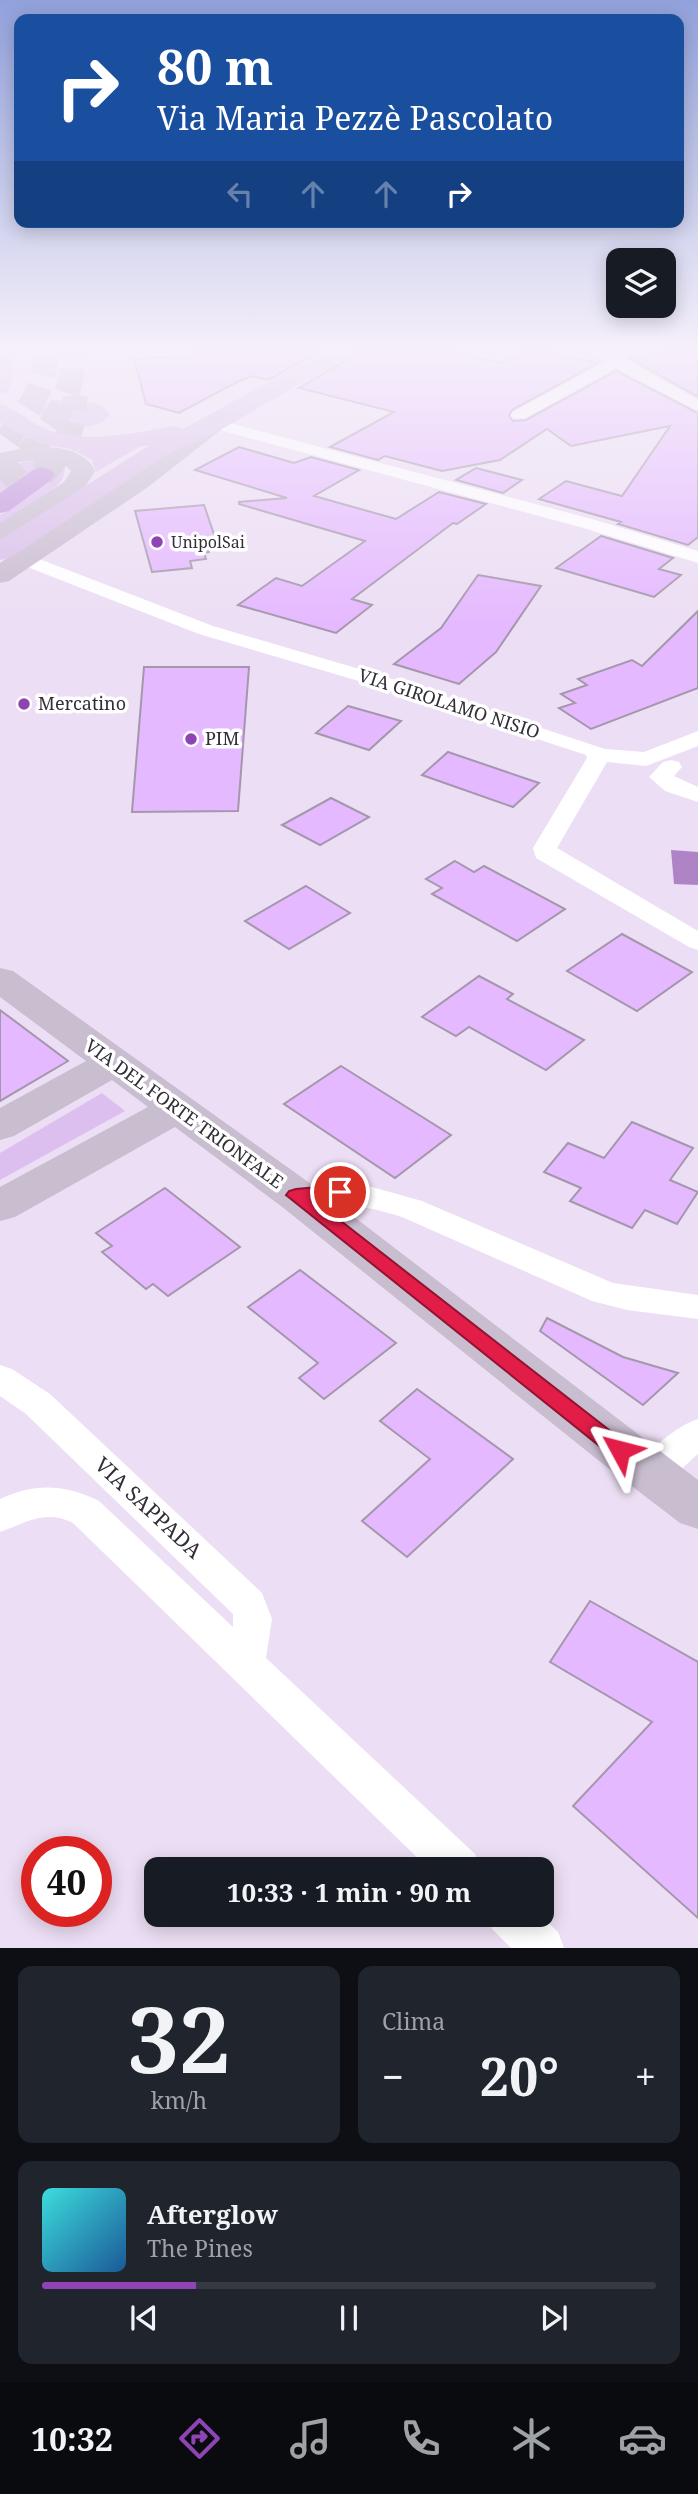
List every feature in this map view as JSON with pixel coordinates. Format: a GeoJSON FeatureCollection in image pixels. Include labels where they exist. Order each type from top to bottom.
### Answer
{"type":"FeatureCollection","features":[{"type":"Feature","properties":{"kind":"highway"},"geometry":{"type":"LineString","coordinates":[[0,505],[42,475]]}},
{"type":"Feature","properties":{"kind":"main road"},"geometry":{"type":"LineString","coordinates":[[0,552],[154,452],[176,442]]}},
{"type":"Feature","properties":{"kind":"street"},"geometry":{"type":"LineString","coordinates":[[0,575],[139,482],[191,442]]}},
{"type":"Feature","properties":{"kind":"street"},"geometry":{"type":"LineString","coordinates":[[281,442],[573,520],[698,557]]}},
{"type":"Feature","properties":{"kind":"street"},"geometry":{"type":"LineString","coordinates":[[0,460],[28,454],[60,455],[80,464],[83,471],[73,487],[0,534]]}},
{"type":"Feature","properties":{"kind":"street","name":"VIA GIROLAMO NISIO"},"geometry":{"type":"LineString","coordinates":[[24,559],[64,572],[206,630],[376,680],[591,750],[599,755]]}},
{"type":"Feature","properties":{"kind":"street"},"geometry":{"type":"LineString","coordinates":[[646,759],[698,738]]}},
{"type":"Feature","properties":{"kind":"street"},"geometry":{"type":"LineString","coordinates":[[698,776],[646,759],[599,755],[545,853],[698,942]]}},
{"type":"Feature","properties":{"kind":"street"},"geometry":{"type":"LineString","coordinates":[[671,767],[660,777],[673,786],[698,795]]}},
{"type":"Feature","properties":{"kind":"street","name":"VIA DEL FORTE TRIONFALE"},"geometry":{"type":"LineString","coordinates":[[0,979],[296,1195],[698,1508]]}},
{"type":"Feature","properties":{"kind":"street"},"geometry":{"type":"LineString","coordinates":[[0,1126],[114,1062]]}},
{"type":"Feature","properties":{"kind":"street"},"geometry":{"type":"LineString","coordinates":[[0,1206],[176,1109]]}},
{"type":"Feature","properties":{"kind":"street"},"geometry":{"type":"LineString","coordinates":[[296,1195],[340,1192],[385,1201],[456,1228],[599,1291],[630,1300],[697,1306]]}},
{"type":"Feature","properties":{"kind":"street","name":"VIA SAPPADA"},"geometry":{"type":"LineString","coordinates":[[0,1378],[38,1404],[249,1605],[253,1619],[246,1662]]}},
{"type":"Feature","properties":{"kind":"street"},"geometry":{"type":"LineString","coordinates":[[652,1473],[698,1433]]}},
{"type":"Feature","properties":{"kind":"street"},"geometry":{"type":"LineString","coordinates":[[0,1517],[19,1506],[40,1502],[68,1503],[86,1512],[448,1857]]}},
{"type":"Feature","properties":{"kind":"street"},"geometry":{"type":"LineString","coordinates":[[521,1927],[542,1948]]}},
{"type":"Feature","properties":{"kind":"shaded area"},"geometry":{"type":"Polygon","coordinates":[[[144,444],[96,472],[92,460],[74,450],[144,444]]]}},
{"type":"Feature","properties":{"kind":"shaded area"},"geometry":{"type":"Polygon","coordinates":[[[34,460],[52,462],[65,469],[63,478],[57,486],[0,524],[0,515],[21,501],[0,498],[0,468],[34,460]]]}},
{"type":"Feature","properties":{"kind":"shaded area"},"geometry":{"type":"Polygon","coordinates":[[[671,850],[698,852],[698,885],[674,884],[671,850]]]}},
{"type":"Feature","properties":{"kind":"shaded area"},"geometry":{"type":"Polygon","coordinates":[[[102,1093],[125,1111],[0,1180],[0,1153],[102,1093]]]}},
{"type":"Feature","properties":{"kind":"building"},"geometry":{"type":"Polygon","coordinates":[[[339,442],[527,442],[500,460],[442,471],[385,456],[378,460],[330,447],[339,442]]]}},
{"type":"Feature","properties":{"kind":"building"},"geometry":{"type":"Polygon","coordinates":[[[565,442],[591,442],[571,446],[565,442]]]}},
{"type":"Feature","properties":{"kind":"building"},"geometry":{"type":"Polygon","coordinates":[[[659,442],[698,442],[698,537],[688,545],[618,524],[621,522],[539,499],[566,481],[622,496],[659,442]]]}},
{"type":"Feature","properties":{"kind":"building"},"geometry":{"type":"Polygon","coordinates":[[[239,447],[294,463],[311,457],[359,470],[314,496],[396,519],[439,492],[486,504],[457,524],[453,523],[352,599],[372,605],[336,633],[238,605],[276,578],[302,586],[365,541],[239,504],[287,498],[195,470],[239,447]]]}},
{"type":"Feature","properties":{"kind":"building"},"geometry":{"type":"Polygon","coordinates":[[[476,468],[522,480],[503,493],[456,480],[476,468]]]}},
{"type":"Feature","properties":{"kind":"building"},"geometry":{"type":"Polygon","coordinates":[[[204,505],[218,546],[207,547],[209,552],[204,553],[206,559],[190,561],[192,568],[152,572],[135,511],[204,505]]]}},
{"type":"Feature","properties":{"kind":"building"},"geometry":{"type":"Polygon","coordinates":[[[601,536],[673,558],[659,569],[681,575],[654,597],[556,568],[601,536]]]}},
{"type":"Feature","properties":{"kind":"building"},"geometry":{"type":"Polygon","coordinates":[[[478,575],[541,586],[496,652],[459,684],[394,664],[441,628],[478,575]]]}},
{"type":"Feature","properties":{"kind":"building"},"geometry":{"type":"Polygon","coordinates":[[[698,611],[698,688],[591,729],[559,708],[575,703],[561,694],[587,685],[578,679],[632,660],[642,666],[698,611]]]}},
{"type":"Feature","properties":{"kind":"building","name":"PIM"},"geometry":{"type":"Polygon","coordinates":[[[144,667],[249,667],[238,811],[132,812],[144,667]]]}},
{"type":"Feature","properties":{"kind":"building"},"geometry":{"type":"Polygon","coordinates":[[[348,706],[401,721],[369,750],[316,733],[348,706]]]}},
{"type":"Feature","properties":{"kind":"building"},"geometry":{"type":"Polygon","coordinates":[[[448,752],[539,783],[513,807],[422,775],[448,752]]]}},
{"type":"Feature","properties":{"kind":"building"},"geometry":{"type":"Polygon","coordinates":[[[331,798],[369,817],[320,845],[282,825],[331,798]]]}},
{"type":"Feature","properties":{"kind":"building"},"geometry":{"type":"Polygon","coordinates":[[[455,861],[474,872],[484,866],[565,909],[517,941],[432,894],[442,888],[426,879],[455,861]]]}},
{"type":"Feature","properties":{"kind":"building"},"geometry":{"type":"Polygon","coordinates":[[[306,886],[350,913],[289,949],[245,921],[306,886]]]}},
{"type":"Feature","properties":{"kind":"building"},"geometry":{"type":"Polygon","coordinates":[[[622,934],[692,972],[637,1011],[567,971],[622,934]]]}},
{"type":"Feature","properties":{"kind":"building"},"geometry":{"type":"Polygon","coordinates":[[[479,976],[513,994],[507,999],[584,1040],[546,1070],[469,1027],[456,1036],[422,1017],[479,976]]]}},
{"type":"Feature","properties":{"kind":"building"},"geometry":{"type":"Polygon","coordinates":[[[0,1010],[68,1061],[0,1101],[0,1010]]]}},
{"type":"Feature","properties":{"kind":"building"},"geometry":{"type":"Polygon","coordinates":[[[341,1066],[451,1135],[395,1178],[284,1104],[341,1066]]]}},
{"type":"Feature","properties":{"kind":"building"},"geometry":{"type":"Polygon","coordinates":[[[632,1122],[693,1148],[670,1180],[698,1192],[677,1224],[645,1210],[632,1228],[570,1201],[581,1188],[544,1172],[568,1143],[604,1158],[632,1122]]]}},
{"type":"Feature","properties":{"kind":"building"},"geometry":{"type":"Polygon","coordinates":[[[165,1188],[240,1247],[168,1296],[153,1284],[146,1289],[102,1252],[112,1246],[96,1233],[165,1188]]]}},
{"type":"Feature","properties":{"kind":"building"},"geometry":{"type":"Polygon","coordinates":[[[300,1270],[396,1343],[324,1399],[299,1378],[318,1363],[248,1307],[300,1270]]]}},
{"type":"Feature","properties":{"kind":"building"},"geometry":{"type":"Polygon","coordinates":[[[547,1318],[623,1357],[678,1373],[643,1405],[540,1331],[547,1318]]]}},
{"type":"Feature","properties":{"kind":"building"},"geometry":{"type":"Polygon","coordinates":[[[417,1389],[513,1459],[407,1557],[362,1521],[430,1459],[380,1421],[417,1389]]]}},
{"type":"Feature","properties":{"kind":"building"},"geometry":{"type":"Polygon","coordinates":[[[590,1601],[698,1662],[698,1918],[573,1806],[652,1722],[550,1662],[590,1601]]]}},
{"type":"Feature","properties":{"kind":"tunnel"},"geometry":{"type":"LineString","coordinates":[[0,480],[38,442]]}},
{"type":"Feature","properties":{"kind":"tunnel"},"geometry":{"type":"LineString","coordinates":[[42,475],[66,442]]}},
{"type":"Feature","properties":{"kind":"place","name":"UnipolSai"},"geometry":{"type":"Point","coordinates":[157,542]}},
{"type":"Feature","properties":{"kind":"place","name":"Mercatino"},"geometry":{"type":"Point","coordinates":[24,704]}},
{"type":"Feature","properties":{"kind":"place","name":"PIM"},"geometry":{"type":"Point","coordinates":[191,739]}},
{"type":"Feature","properties":{"kind":"route"},"geometry":{"type":"LineString","coordinates":[[340,1192],[296,1195],[620,1450]]}}]}
